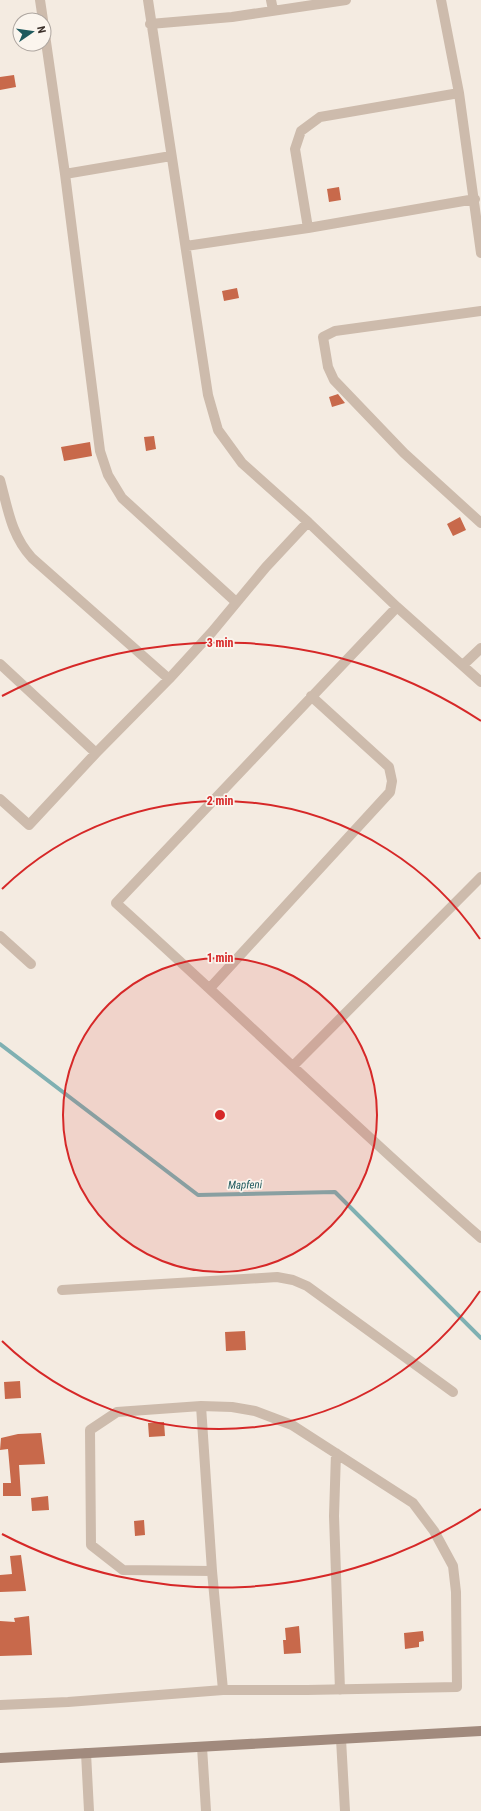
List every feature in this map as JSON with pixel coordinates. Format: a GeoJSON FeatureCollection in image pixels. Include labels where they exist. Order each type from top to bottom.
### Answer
{"type":"FeatureCollection","features":[{"type":"Feature","properties":{"kind":"street"},"geometry":{"type":"LineString","coordinates":[[40,0],[42,12]]}},
{"type":"Feature","properties":{"kind":"street"},"geometry":{"type":"LineString","coordinates":[[148,0],[150,24],[186,246],[208,395],[218,430],[242,463],[308,522],[397,607],[481,682]]}},
{"type":"Feature","properties":{"kind":"street"},"geometry":{"type":"LineString","coordinates":[[150,24],[232,16],[272,5],[346,0]]}},
{"type":"Feature","properties":{"kind":"street"},"geometry":{"type":"LineString","coordinates":[[441,0],[460,93],[481,253]]}},
{"type":"Feature","properties":{"kind":"street"},"geometry":{"type":"LineString","coordinates":[[48,52],[66,174],[100,451],[108,475],[122,498],[236,602]]}},
{"type":"Feature","properties":{"kind":"street"},"geometry":{"type":"LineString","coordinates":[[308,228],[295,149],[302,131],[320,117],[460,93]]}},
{"type":"Feature","properties":{"kind":"street"},"geometry":{"type":"LineString","coordinates":[[66,174],[171,156]]}},
{"type":"Feature","properties":{"kind":"street"},"geometry":{"type":"LineString","coordinates":[[186,246],[308,228],[475,199]]}},
{"type":"Feature","properties":{"kind":"street"},"geometry":{"type":"LineString","coordinates":[[481,311],[335,331],[323,337],[328,367],[334,380],[404,453],[481,523]]}},
{"type":"Feature","properties":{"kind":"street"},"geometry":{"type":"LineString","coordinates":[[0,480],[14,530],[21,546],[32,558],[169,679]]}},
{"type":"Feature","properties":{"kind":"street"},"geometry":{"type":"LineString","coordinates":[[0,799],[30,825],[96,753],[169,679],[212,632],[266,567],[308,522]]}},
{"type":"Feature","properties":{"kind":"street"},"geometry":{"type":"LineString","coordinates":[[397,607],[116,903],[294,1065],[386,1154],[481,1238]]}},
{"type":"Feature","properties":{"kind":"street"},"geometry":{"type":"LineString","coordinates":[[463,665],[481,648]]}},
{"type":"Feature","properties":{"kind":"street"},"geometry":{"type":"LineString","coordinates":[[0,664],[96,753]]}},
{"type":"Feature","properties":{"kind":"street"},"geometry":{"type":"LineString","coordinates":[[210,988],[390,792],[392,781],[389,767],[311,696]]}},
{"type":"Feature","properties":{"kind":"street"},"geometry":{"type":"LineString","coordinates":[[294,1065],[481,877]]}},
{"type":"Feature","properties":{"kind":"street"},"geometry":{"type":"LineString","coordinates":[[0,936],[31,964]]}},
{"type":"Feature","properties":{"kind":"street"},"geometry":{"type":"LineString","coordinates":[[62,1290],[277,1277],[293,1280],[307,1286],[454,1392]]}},
{"type":"Feature","properties":{"kind":"street"},"geometry":{"type":"LineString","coordinates":[[201,1406],[222,1690]]}},
{"type":"Feature","properties":{"kind":"street"},"geometry":{"type":"LineString","coordinates":[[0,1705],[68,1702],[222,1690],[340,1690],[457,1687],[456,1592],[453,1566],[434,1531],[413,1503],[292,1425],[256,1411],[232,1407],[201,1406],[117,1412],[90,1430],[90,1545],[123,1570],[212,1571]]}},
{"type":"Feature","properties":{"kind":"street"},"geometry":{"type":"LineString","coordinates":[[336,1453],[335,1540],[340,1690]]}},
{"type":"Feature","properties":{"kind":"street"},"geometry":{"type":"LineString","coordinates":[[0,1758],[481,1731]]}},
{"type":"Feature","properties":{"kind":"street"},"geometry":{"type":"LineString","coordinates":[[341,1739],[345,1811]]}},
{"type":"Feature","properties":{"kind":"street"},"geometry":{"type":"LineString","coordinates":[[202,1747],[206,1811]]}},
{"type":"Feature","properties":{"kind":"street"},"geometry":{"type":"LineString","coordinates":[[86,1753],[89,1811]]}},
{"type":"Feature","properties":{"kind":"building"},"geometry":{"type":"Polygon","coordinates":[[[14,75],[16,87],[0,90],[0,77],[14,75]]]}},
{"type":"Feature","properties":{"kind":"building"},"geometry":{"type":"Polygon","coordinates":[[[339,187],[341,200],[329,202],[327,189],[339,187]]]}},
{"type":"Feature","properties":{"kind":"building"},"geometry":{"type":"Polygon","coordinates":[[[237,288],[239,298],[224,301],[222,291],[237,288]]]}},
{"type":"Feature","properties":{"kind":"building"},"geometry":{"type":"Polygon","coordinates":[[[338,394],[345,403],[332,407],[329,397],[338,394]]]}},
{"type":"Feature","properties":{"kind":"building"},"geometry":{"type":"Polygon","coordinates":[[[154,436],[156,449],[146,451],[144,437],[154,436]]]}},
{"type":"Feature","properties":{"kind":"building"},"geometry":{"type":"Polygon","coordinates":[[[90,442],[92,456],[64,461],[61,447],[90,442]]]}},
{"type":"Feature","properties":{"kind":"building"},"geometry":{"type":"Polygon","coordinates":[[[460,517],[466,530],[453,536],[447,524],[460,517]]]}},
{"type":"Feature","properties":{"kind":"building"},"geometry":{"type":"Polygon","coordinates":[[[245,1331],[246,1350],[226,1351],[225,1332],[245,1331]]]}},
{"type":"Feature","properties":{"kind":"building"},"geometry":{"type":"Polygon","coordinates":[[[20,1381],[21,1398],[5,1399],[4,1382],[20,1381]]]}},
{"type":"Feature","properties":{"kind":"building"},"geometry":{"type":"Polygon","coordinates":[[[164,1422],[165,1436],[149,1437],[148,1423],[164,1422]]]}},
{"type":"Feature","properties":{"kind":"building"},"geometry":{"type":"Polygon","coordinates":[[[41,1433],[45,1464],[19,1465],[21,1496],[3,1496],[3,1483],[11,1483],[8,1449],[0,1450],[1,1438],[18,1434],[41,1433]]]}},
{"type":"Feature","properties":{"kind":"building"},"geometry":{"type":"Polygon","coordinates":[[[48,1496],[49,1510],[32,1511],[31,1498],[48,1496]]]}},
{"type":"Feature","properties":{"kind":"building"},"geometry":{"type":"Polygon","coordinates":[[[144,1520],[145,1535],[135,1536],[134,1521],[144,1520]]]}},
{"type":"Feature","properties":{"kind":"building"},"geometry":{"type":"Polygon","coordinates":[[[21,1555],[26,1591],[0,1592],[0,1575],[12,1574],[10,1556],[21,1555]]]}},
{"type":"Feature","properties":{"kind":"building"},"geometry":{"type":"Polygon","coordinates":[[[29,1616],[32,1655],[0,1656],[0,1621],[15,1622],[14,1618],[29,1616]]]}},
{"type":"Feature","properties":{"kind":"building"},"geometry":{"type":"Polygon","coordinates":[[[299,1626],[301,1653],[284,1654],[283,1640],[286,1640],[285,1628],[299,1626]]]}},
{"type":"Feature","properties":{"kind":"building"},"geometry":{"type":"Polygon","coordinates":[[[423,1631],[424,1641],[419,1642],[419,1647],[405,1649],[404,1633],[423,1631]]]}},
{"type":"Feature","properties":{"kind":"waterway","name":"Mapfeni"},"geometry":{"type":"LineString","coordinates":[[0,1044],[198,1195],[335,1192],[481,1338]]}}]}
